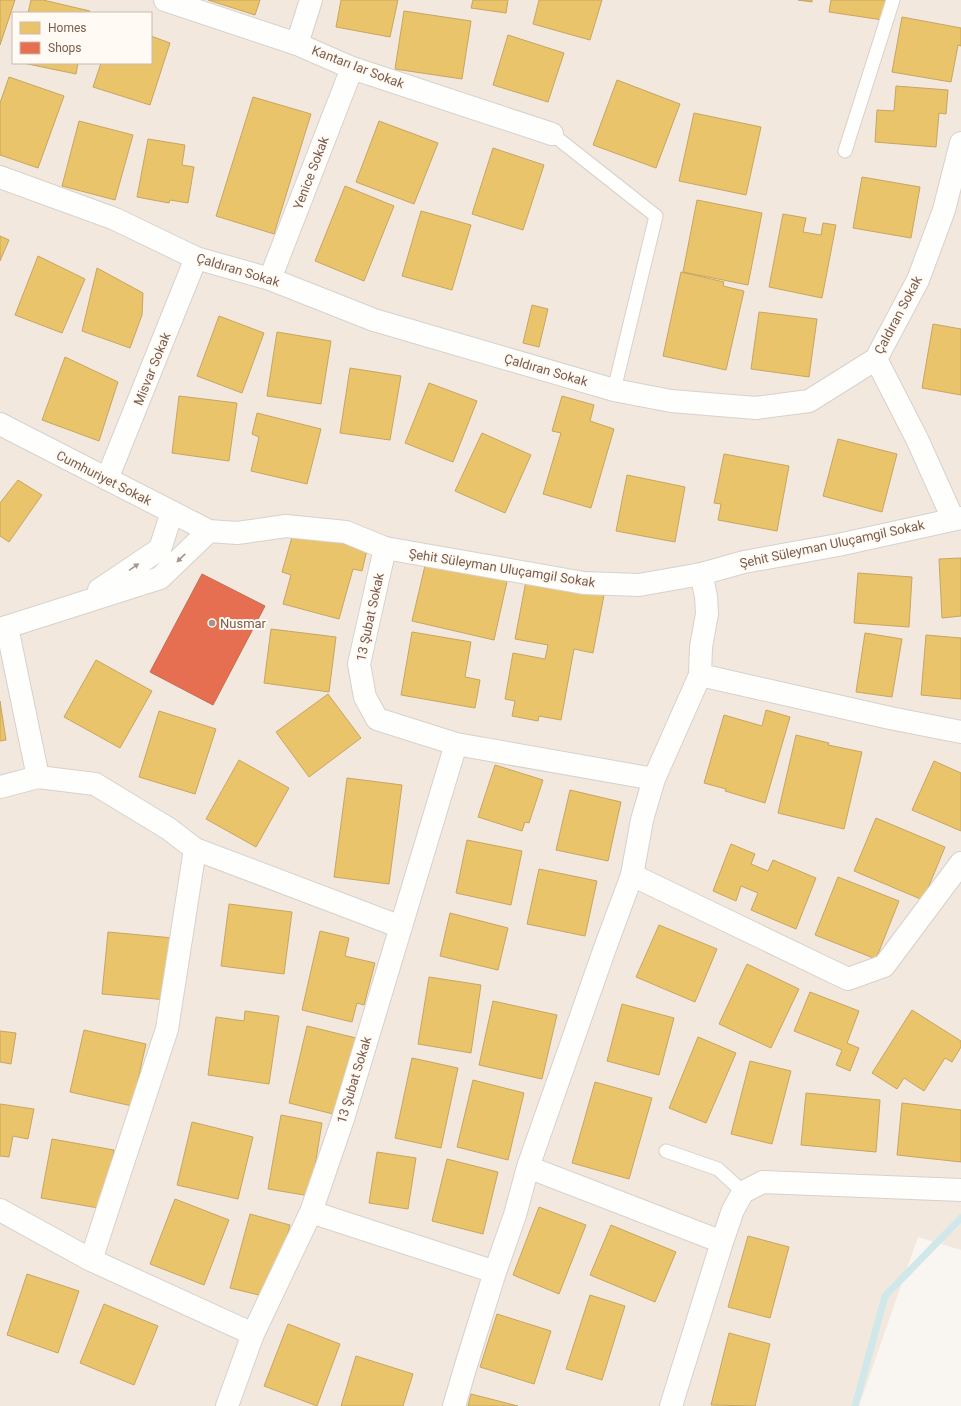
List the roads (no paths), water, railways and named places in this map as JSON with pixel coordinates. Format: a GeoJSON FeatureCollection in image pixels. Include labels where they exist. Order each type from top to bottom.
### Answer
{"type":"FeatureCollection","features":[{"type":"Feature","properties":{"kind":"street","name":"Kantarı lar Sokak"},"geometry":{"type":"LineString","coordinates":[[165,0],[297,44],[352,68],[552,134]]}},
{"type":"Feature","properties":{"kind":"street"},"geometry":{"type":"LineString","coordinates":[[297,44],[311,0]]}},
{"type":"Feature","properties":{"kind":"street","name":"Yenice Sokak"},"geometry":{"type":"LineString","coordinates":[[270,279],[352,68]]}},
{"type":"Feature","properties":{"kind":"street","name":"Çaldıran Sokak"},"geometry":{"type":"LineString","coordinates":[[0,177],[115,220],[196,258],[270,279],[374,320],[614,390],[671,401],[756,408],[810,401],[876,359],[918,280],[944,210],[961,144]]}},
{"type":"Feature","properties":{"kind":"street","name":"Misvar Sokak"},"geometry":{"type":"LineString","coordinates":[[107,479],[196,258]]}},
{"type":"Feature","properties":{"kind":"street"},"geometry":{"type":"LineString","coordinates":[[876,359],[957,518]]}},
{"type":"Feature","properties":{"kind":"street","name":"Cumhuriyet Sokak"},"geometry":{"type":"LineString","coordinates":[[0,424],[209,531]]}},
{"type":"Feature","properties":{"kind":"street"},"geometry":{"type":"LineString","coordinates":[[78,604],[160,550],[172,512]]}},
{"type":"Feature","properties":{"kind":"street","name":"Şehit Süleyman Uluçamgil Sokak"},"geometry":{"type":"LineString","coordinates":[[209,531],[237,533],[286,526],[346,532],[385,548],[584,583],[639,585],[701,574],[744,562],[838,545],[957,518]]}},
{"type":"Feature","properties":{"kind":"street"},"geometry":{"type":"LineString","coordinates":[[38,777],[3,628],[160,578],[209,531]]}},
{"type":"Feature","properties":{"kind":"street","name":"13 Şubat Sokak"},"geometry":{"type":"LineString","coordinates":[[385,548],[359,664],[365,697],[377,720],[456,744],[654,779]]}},
{"type":"Feature","properties":{"kind":"street"},"geometry":{"type":"LineString","coordinates":[[454,1406],[495,1272],[515,1215],[528,1167],[604,948],[632,875],[642,820],[654,779],[700,675],[701,647],[707,614],[706,596],[701,574]]}},
{"type":"Feature","properties":{"kind":"street"},"geometry":{"type":"LineString","coordinates":[[700,675],[890,718],[961,732]]}},
{"type":"Feature","properties":{"kind":"street","name":"13 Şubat Sokak"},"geometry":{"type":"LineString","coordinates":[[227,1406],[253,1334],[311,1212],[343,1119],[456,744]]}},
{"type":"Feature","properties":{"kind":"street"},"geometry":{"type":"LineString","coordinates":[[0,787],[38,777],[95,784],[169,829],[195,849],[401,927]]}},
{"type":"Feature","properties":{"kind":"street"},"geometry":{"type":"LineString","coordinates":[[91,1260],[167,1029],[195,849]]}},
{"type":"Feature","properties":{"kind":"street"},"geometry":{"type":"LineString","coordinates":[[632,875],[848,979],[884,966],[961,863]]}},
{"type":"Feature","properties":{"kind":"street"},"geometry":{"type":"LineString","coordinates":[[528,1167],[722,1242]]}},
{"type":"Feature","properties":{"kind":"street"},"geometry":{"type":"LineString","coordinates":[[671,1406],[732,1210],[744,1192],[763,1182],[961,1190]]}},
{"type":"Feature","properties":{"kind":"street"},"geometry":{"type":"LineString","coordinates":[[0,1210],[91,1260],[253,1334]]}},
{"type":"Feature","properties":{"kind":"street"},"geometry":{"type":"LineString","coordinates":[[311,1212],[495,1272]]}},
{"type":"Feature","properties":{"kind":"lane"},"geometry":{"type":"LineString","coordinates":[[845,151],[893,0]]}},
{"type":"Feature","properties":{"kind":"lane"},"geometry":{"type":"LineString","coordinates":[[552,134],[656,216],[614,390]]}},
{"type":"Feature","properties":{"kind":"lane"},"geometry":{"type":"LineString","coordinates":[[666,1151],[718,1169],[744,1192]]}},
{"type":"Feature","properties":{"kind":"waterway"},"geometry":{"type":"LineString","coordinates":[[855,1406],[885,1296],[961,1218]]}},
{"type":"Feature","properties":{"kind":"place","name":"Nusmar"},"geometry":{"type":"Point","coordinates":[212,623]}}]}
